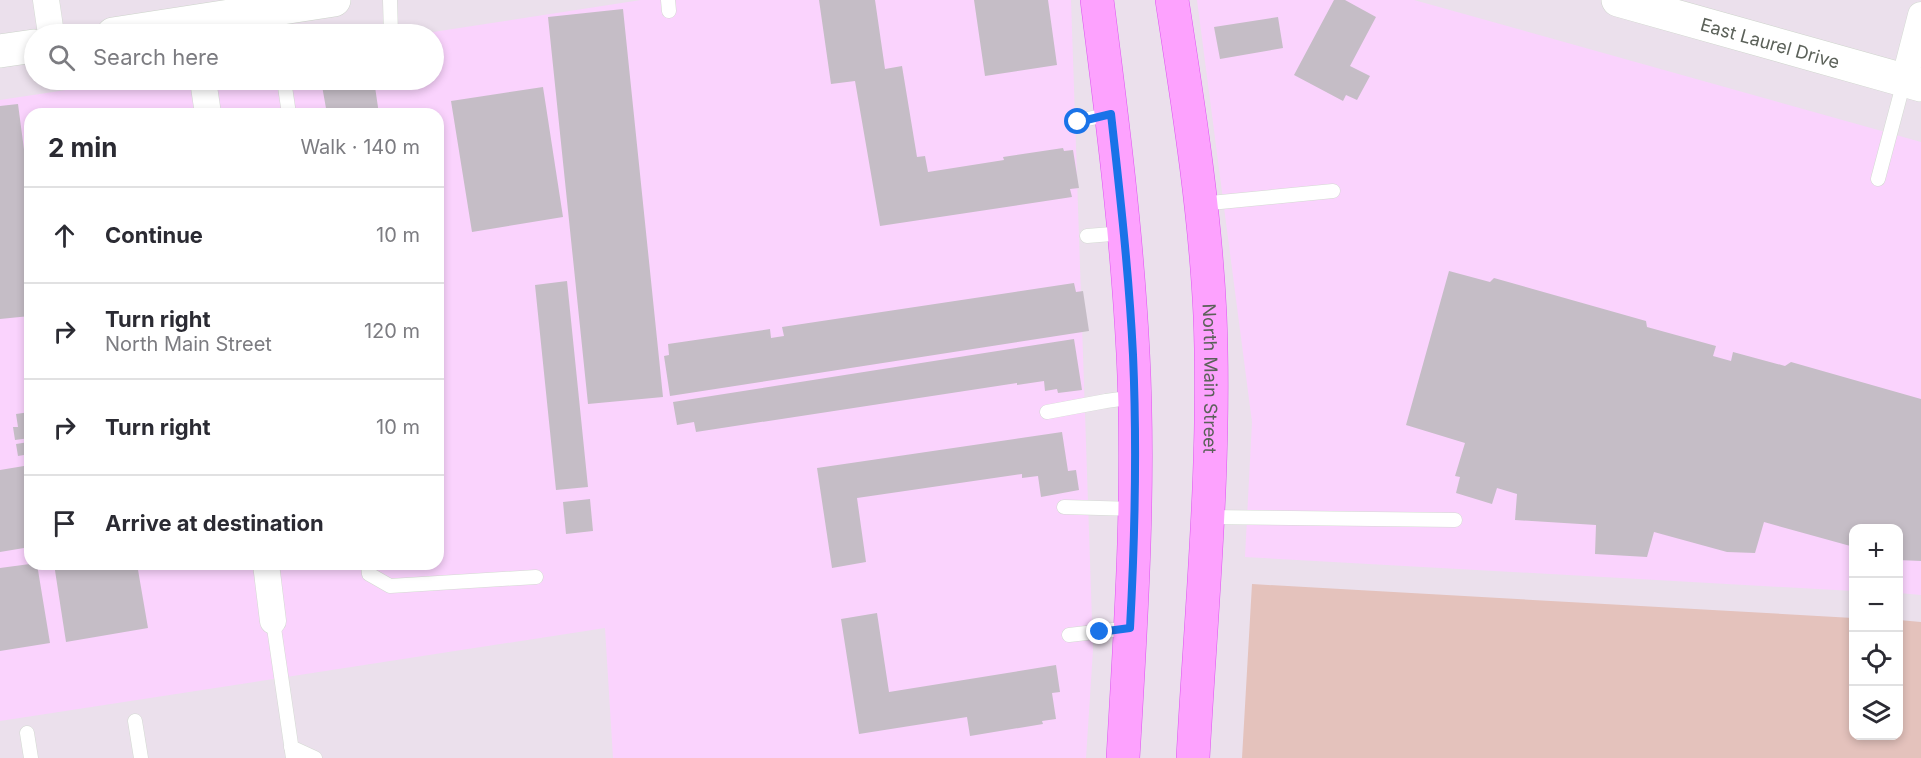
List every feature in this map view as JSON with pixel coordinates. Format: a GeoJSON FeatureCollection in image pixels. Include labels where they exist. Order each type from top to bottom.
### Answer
{"type":"FeatureCollection","features":[{"type":"Feature","properties":{"kind":"main road"},"geometry":{"type":"LineString","coordinates":[[248,24],[274,22],[334,0]]}},
{"type":"Feature","properties":{"kind":"main road"},"geometry":{"type":"LineString","coordinates":[[1098,0],[1124,233],[1135,397],[1135,509],[1122,758]]}},
{"type":"Feature","properties":{"kind":"main road","name":"North Main Street"},"geometry":{"type":"LineString","coordinates":[[1172,0],[1190,112],[1210,315],[1211,379],[1206,517],[1193,758]]}},
{"type":"Feature","properties":{"kind":"main road","name":"East Laurel Drive"},"geometry":{"type":"LineString","coordinates":[[1618,0],[1913,83]]}},
{"type":"Feature","properties":{"kind":"main road"},"geometry":{"type":"LineString","coordinates":[[0,51],[24,47]]}},
{"type":"Feature","properties":{"kind":"street"},"geometry":{"type":"LineString","coordinates":[[46,0],[50,24]]}},
{"type":"Feature","properties":{"kind":"street"},"geometry":{"type":"LineString","coordinates":[[1913,83],[1921,15]]}},
{"type":"Feature","properties":{"kind":"street"},"geometry":{"type":"LineString","coordinates":[[204,90],[207,108]]}},
{"type":"Feature","properties":{"kind":"street"},"geometry":{"type":"LineString","coordinates":[[267,570],[273,621]]}},
{"type":"Feature","properties":{"kind":"lane"},"geometry":{"type":"LineString","coordinates":[[390,0],[391,24]]}},
{"type":"Feature","properties":{"kind":"lane"},"geometry":{"type":"LineString","coordinates":[[1878,179],[1913,83]]}},
{"type":"Feature","properties":{"kind":"lane"},"geometry":{"type":"LineString","coordinates":[[286,90],[289,108]]}},
{"type":"Feature","properties":{"kind":"lane"},"geometry":{"type":"LineString","coordinates":[[1078,122],[1111,114]]}},
{"type":"Feature","properties":{"kind":"lane"},"geometry":{"type":"LineString","coordinates":[[1200,204],[1334,191]]}},
{"type":"Feature","properties":{"kind":"lane"},"geometry":{"type":"LineString","coordinates":[[1087,237],[1124,233]]}},
{"type":"Feature","properties":{"kind":"lane"},"geometry":{"type":"LineString","coordinates":[[1047,412],[1135,397]]}},
{"type":"Feature","properties":{"kind":"lane"},"geometry":{"type":"LineString","coordinates":[[1064,507],[1135,509]]}},
{"type":"Feature","properties":{"kind":"lane"},"geometry":{"type":"LineString","coordinates":[[1206,517],[1455,520]]}},
{"type":"Feature","properties":{"kind":"lane"},"geometry":{"type":"LineString","coordinates":[[369,570],[369,574],[390,586],[536,577]]}},
{"type":"Feature","properties":{"kind":"lane"},"geometry":{"type":"LineString","coordinates":[[273,621],[292,753],[315,758]]}},
{"type":"Feature","properties":{"kind":"lane"},"geometry":{"type":"LineString","coordinates":[[1070,635],[1130,628]]}},
{"type":"Feature","properties":{"kind":"lane"},"geometry":{"type":"LineString","coordinates":[[135,721],[141,758]]}},
{"type":"Feature","properties":{"kind":"lane"},"geometry":{"type":"LineString","coordinates":[[27,733],[31,758]]}},
{"type":"Feature","properties":{"kind":"shaded area"},"geometry":{"type":"Polygon","coordinates":[[[641,0],[1071,0],[1093,650],[1086,758],[613,758],[605,628],[0,721],[0,100],[66,90],[444,90],[444,30],[641,0]]]}},
{"type":"Feature","properties":{"kind":"shaded area"},"geometry":{"type":"Polygon","coordinates":[[[1197,0],[1414,0],[1921,142],[1921,595],[1903,593],[1903,524],[1849,524],[1849,591],[1245,557],[1252,422],[1197,0]]]}},
{"type":"Feature","properties":{"kind":"shaded area"},"geometry":{"type":"Polygon","coordinates":[[[1252,584],[1849,618],[1849,740],[1903,740],[1903,620],[1921,622],[1921,758],[1242,758],[1252,584]]]}},
{"type":"Feature","properties":{"kind":"building"},"geometry":{"type":"Polygon","coordinates":[[[819,0],[875,0],[885,69],[902,66],[917,157],[925,156],[928,172],[1063,148],[1064,151],[1073,150],[1079,188],[1070,189],[1072,197],[880,226],[855,81],[831,84],[819,0]]]}},
{"type":"Feature","properties":{"kind":"building"},"geometry":{"type":"Polygon","coordinates":[[[974,0],[1048,0],[1057,65],[985,76],[974,0]]]}},
{"type":"Feature","properties":{"kind":"building"},"geometry":{"type":"Polygon","coordinates":[[[1334,0],[1345,0],[1376,17],[1350,66],[1370,76],[1357,100],[1346,95],[1343,101],[1294,75],[1334,0]]]}},
{"type":"Feature","properties":{"kind":"building"},"geometry":{"type":"Polygon","coordinates":[[[623,9],[663,397],[588,404],[548,17],[623,9]]]}},
{"type":"Feature","properties":{"kind":"building"},"geometry":{"type":"Polygon","coordinates":[[[1278,17],[1283,48],[1220,59],[1214,27],[1278,17]]]}},
{"type":"Feature","properties":{"kind":"building"},"geometry":{"type":"Polygon","coordinates":[[[543,87],[563,217],[472,232],[451,101],[543,87]]]}},
{"type":"Feature","properties":{"kind":"building"},"geometry":{"type":"Polygon","coordinates":[[[323,90],[375,90],[378,108],[326,108],[323,90]]]}},
{"type":"Feature","properties":{"kind":"building"},"geometry":{"type":"Polygon","coordinates":[[[18,104],[24,150],[24,317],[0,319],[0,106],[18,104]]]}},
{"type":"Feature","properties":{"kind":"building"},"geometry":{"type":"Polygon","coordinates":[[[1449,271],[1490,282],[1494,278],[1646,321],[1647,327],[1716,346],[1713,356],[1731,361],[1733,352],[1785,366],[1791,362],[1921,399],[1921,561],[1903,560],[1903,524],[1849,524],[1849,546],[1764,522],[1755,553],[1727,552],[1654,532],[1647,557],[1595,554],[1596,525],[1515,520],[1517,494],[1497,488],[1492,504],[1456,493],[1460,477],[1455,476],[1465,443],[1406,425],[1449,271]]]}},
{"type":"Feature","properties":{"kind":"building"},"geometry":{"type":"Polygon","coordinates":[[[567,281],[588,487],[556,490],[535,285],[567,281]]]}},
{"type":"Feature","properties":{"kind":"building"},"geometry":{"type":"Polygon","coordinates":[[[1074,283],[1076,292],[1083,291],[1089,331],[670,396],[664,356],[669,355],[668,344],[770,329],[771,338],[784,336],[782,327],[1074,283]]]}},
{"type":"Feature","properties":{"kind":"building"},"geometry":{"type":"Polygon","coordinates":[[[1074,339],[1082,390],[1058,393],[1057,389],[1045,391],[1044,381],[1017,385],[1017,383],[696,432],[694,422],[677,425],[673,402],[1074,339]]]}},
{"type":"Feature","properties":{"kind":"building"},"geometry":{"type":"Polygon","coordinates":[[[24,413],[24,439],[15,440],[13,427],[18,427],[16,414],[24,413]]]}},
{"type":"Feature","properties":{"kind":"building"},"geometry":{"type":"Polygon","coordinates":[[[1062,432],[1068,471],[1076,470],[1079,490],[1041,497],[1038,476],[1022,478],[1022,474],[857,498],[866,562],[832,568],[817,468],[1062,432]]]}},
{"type":"Feature","properties":{"kind":"building"},"geometry":{"type":"Polygon","coordinates":[[[24,443],[24,455],[18,456],[16,444],[24,443]]]}},
{"type":"Feature","properties":{"kind":"building"},"geometry":{"type":"Polygon","coordinates":[[[24,466],[24,548],[0,552],[0,470],[24,466]]]}},
{"type":"Feature","properties":{"kind":"building"},"geometry":{"type":"Polygon","coordinates":[[[590,499],[593,531],[566,534],[563,502],[590,499]]]}},
{"type":"Feature","properties":{"kind":"building"},"geometry":{"type":"Polygon","coordinates":[[[24,565],[24,570],[38,570],[50,643],[0,651],[0,568],[24,565]]]}},
{"type":"Feature","properties":{"kind":"building"},"geometry":{"type":"Polygon","coordinates":[[[55,570],[138,570],[148,628],[66,642],[55,570]]]}},
{"type":"Feature","properties":{"kind":"building"},"geometry":{"type":"Polygon","coordinates":[[[877,613],[889,692],[1056,665],[1060,692],[1052,693],[1056,719],[1042,721],[1043,724],[970,736],[967,717],[859,734],[841,619],[877,613]]]}},
{"type":"Feature","properties":{"kind":"route"},"geometry":{"type":"LineString","coordinates":[[1078,122],[1111,114],[1124,233],[1135,397],[1135,509],[1130,628],[1100,632]]}}]}
